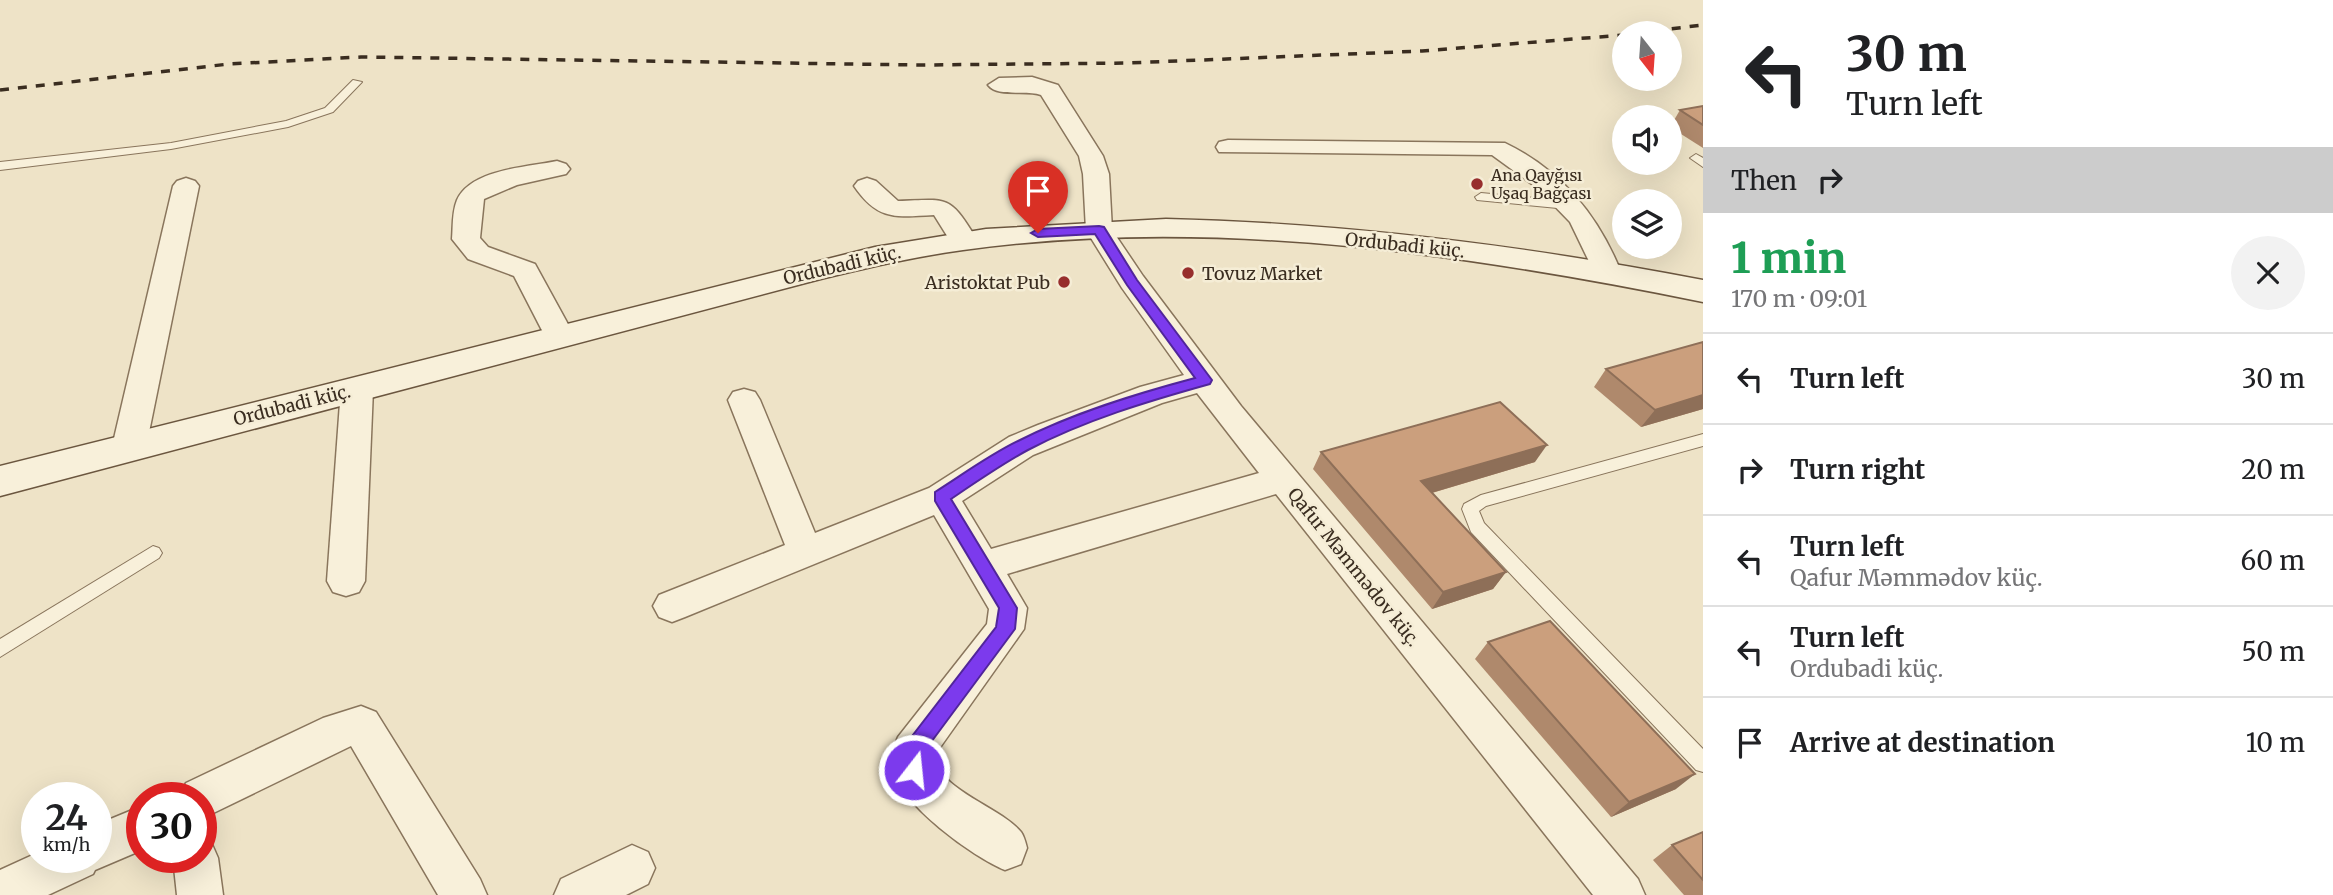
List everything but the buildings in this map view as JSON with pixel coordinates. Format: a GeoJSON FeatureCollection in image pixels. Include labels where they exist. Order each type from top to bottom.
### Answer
{"type":"FeatureCollection","features":[{"type":"Feature","properties":{"kind":"main road","name":"Ordubadi küç."},"geometry":{"type":"LineString","coordinates":[[0,481],[809,272],[964,241],[1099,230],[1194,230],[1353,239],[1532,259],[1703,291]]}},
{"type":"Feature","properties":{"kind":"street"},"geometry":{"type":"LineString","coordinates":[[999,85],[1032,84],[1050,90],[1091,156],[1097,174],[1099,230]]}},
{"type":"Feature","properties":{"kind":"street"},"geometry":{"type":"LineString","coordinates":[[1228,147],[1496,148],[1520,161],[1589,228],[1606,272]]}},
{"type":"Feature","properties":{"kind":"street"},"geometry":{"type":"LineString","coordinates":[[557,169],[514,178],[477,191],[470,199],[466,239],[478,253],[526,270],[560,337]]}},
{"type":"Feature","properties":{"kind":"street"},"geometry":{"type":"LineString","coordinates":[[129,447],[186,186]]}},
{"type":"Feature","properties":{"kind":"street"},"geometry":{"type":"LineString","coordinates":[[867,186],[884,205],[895,209],[937,207],[946,211],[964,241]]}},
{"type":"Feature","properties":{"kind":"street","name":"Qafur Məmmədov küç."},"geometry":{"type":"LineString","coordinates":[[1099,230],[1132,282],[1283,480],[1622,895]]}},
{"type":"Feature","properties":{"kind":"street"},"geometry":{"type":"LineString","coordinates":[[672,606],[806,551],[881,524],[941,497],[1021,446],[1050,433],[1151,396],[1205,380]]}},
{"type":"Feature","properties":{"kind":"street"},"geometry":{"type":"LineString","coordinates":[[346,581],[357,389]]}},
{"type":"Feature","properties":{"kind":"street"},"geometry":{"type":"LineString","coordinates":[[744,400],[782,499],[806,551]]}},
{"type":"Feature","properties":{"kind":"street"},"geometry":{"type":"LineString","coordinates":[[983,566],[1283,480]]}},
{"type":"Feature","properties":{"kind":"street"},"geometry":{"type":"LineString","coordinates":[[941,497],[1008,608],[1005,629],[913,751],[914,770],[929,791],[1005,848]]}},
{"type":"Feature","properties":{"kind":"street"},"geometry":{"type":"LineString","coordinates":[[217,790],[338,732],[361,725],[464,895]]}},
{"type":"Feature","properties":{"kind":"street"},"geometry":{"type":"LineString","coordinates":[[577,895],[632,867]]}},
{"type":"Feature","properties":{"kind":"street"},"geometry":{"type":"LineString","coordinates":[[0,894],[45,873]]}},
{"type":"Feature","properties":{"kind":"street"},"geometry":{"type":"LineString","coordinates":[[197,873],[200,895]]}},
{"type":"Feature","properties":{"kind":"lane"},"geometry":{"type":"LineString","coordinates":[[0,166],[172,146],[288,124],[329,110],[357,82]]}},
{"type":"Feature","properties":{"kind":"lane"},"geometry":{"type":"LineString","coordinates":[[1481,197],[1568,205]]}},
{"type":"Feature","properties":{"kind":"lane"},"geometry":{"type":"LineString","coordinates":[[1703,440],[1481,501],[1470,509],[1477,527],[1703,764]]}},
{"type":"Feature","properties":{"kind":"lane"},"geometry":{"type":"LineString","coordinates":[[0,649],[153,553]]}},
{"type":"Feature","properties":{"kind":"railway"},"geometry":{"type":"LineString","coordinates":[[1682,28],[1703,25]]}},
{"type":"Feature","properties":{"kind":"railway"},"geometry":{"type":"LineString","coordinates":[[0,90],[229,64],[361,57],[922,65],[1128,63],[1422,51],[1612,36]]}},
{"type":"Feature","properties":{"kind":"place","name":"Ana Qayğısı Uşaq Bağçası"},"geometry":{"type":"Point","coordinates":[1477,184]}},
{"type":"Feature","properties":{"kind":"place","name":"Tovuz Market"},"geometry":{"type":"Point","coordinates":[1188,273]}},
{"type":"Feature","properties":{"kind":"place","name":"Aristoktat Pub"},"geometry":{"type":"Point","coordinates":[1064,282]}},
{"type":"Feature","properties":{"kind":"route"},"geometry":{"type":"LineString","coordinates":[[914,770],[913,751],[1005,629],[1008,608],[941,497],[1021,446],[1050,433],[1151,396],[1205,380],[1132,282],[1099,230],[1038,233]]}}]}
